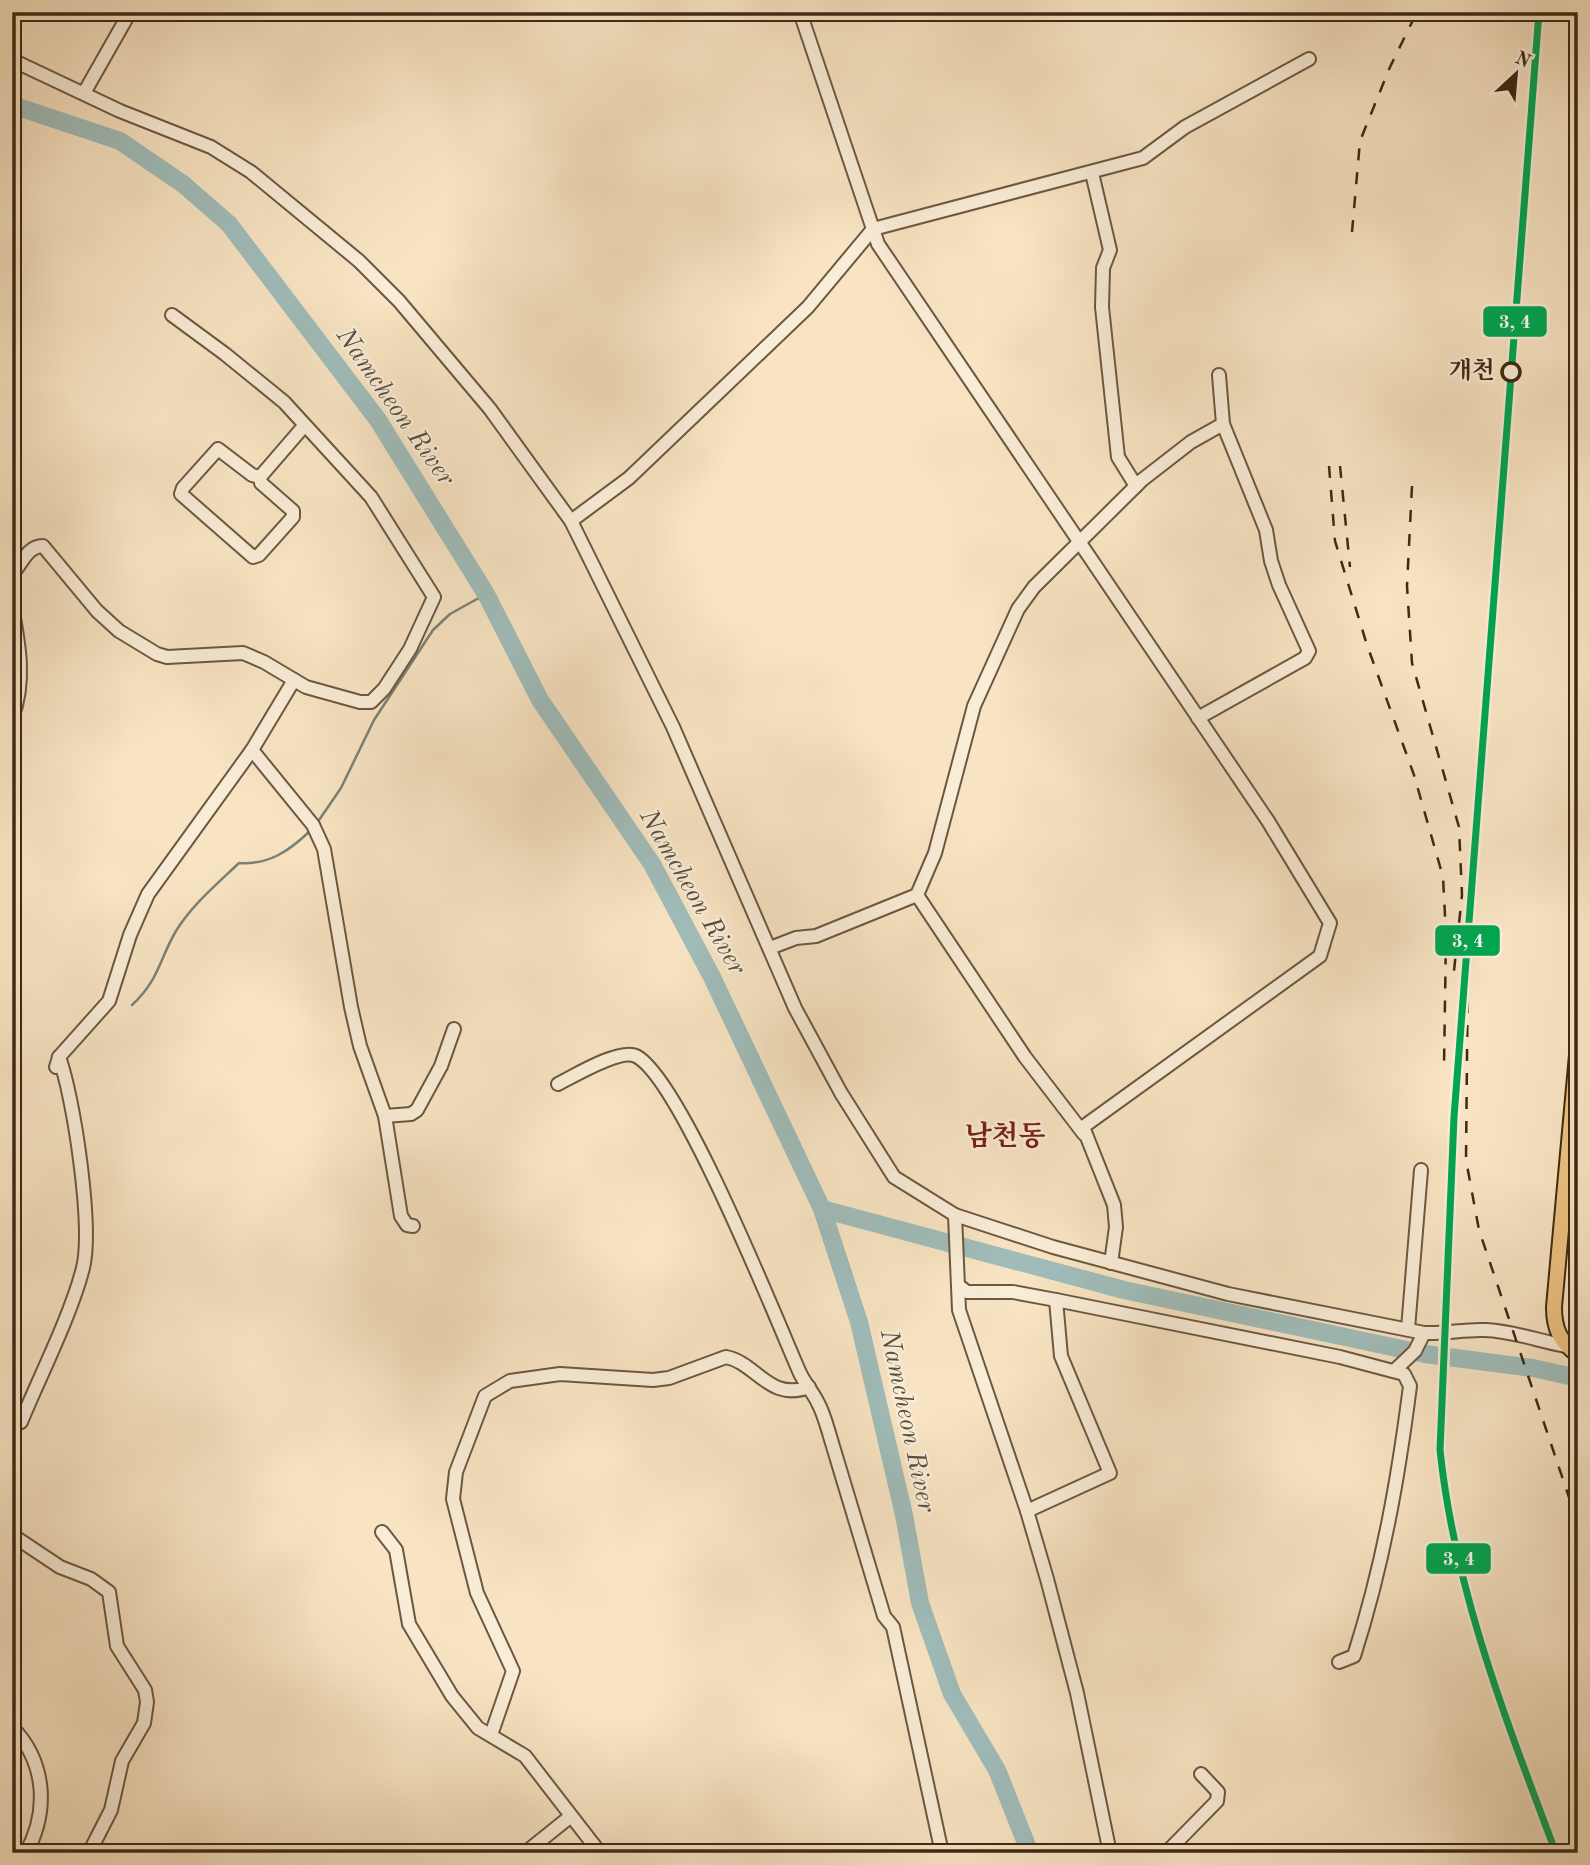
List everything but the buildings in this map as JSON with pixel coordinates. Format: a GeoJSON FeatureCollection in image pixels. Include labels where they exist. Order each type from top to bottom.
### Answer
{"type":"FeatureCollection","features":[{"type":"Feature","properties":{"kind":"main road"},"geometry":{"type":"LineString","coordinates":[[1572,1350],[1554,1321],[1578,1044]]}},
{"type":"Feature","properties":{"kind":"street"},"geometry":{"type":"LineString","coordinates":[[84,93],[130,12]]}},
{"type":"Feature","properties":{"kind":"street"},"geometry":{"type":"LineString","coordinates":[[800,12],[878,244],[1198,718],[1325,911],[1330,923],[1320,957],[1083,1127],[1084,1135]]}},
{"type":"Feature","properties":{"kind":"street"},"geometry":{"type":"LineString","coordinates":[[571,522],[629,478],[808,307],[873,229],[1143,158],[1185,127],[1309,59]]}},
{"type":"Feature","properties":{"kind":"street"},"geometry":{"type":"LineString","coordinates":[[12,60],[120,111],[178,132],[221,152],[251,172],[350,253],[399,301],[482,399],[571,522],[673,727],[802,1020],[841,1093],[894,1177],[955,1221],[1228,1294],[1424,1334],[1451,1334],[1483,1329],[1511,1332],[1524,1339],[1572,1350]]}},
{"type":"Feature","properties":{"kind":"street"},"geometry":{"type":"LineString","coordinates":[[1091,173],[1110,250],[1103,268],[1102,307],[1118,457],[1136,486]]}},
{"type":"Feature","properties":{"kind":"street"},"geometry":{"type":"LineString","coordinates":[[12,574],[29,551],[35,546],[43,546],[97,611],[118,631],[167,657],[243,653],[331,696],[371,702],[397,670],[434,597],[371,497],[284,402],[226,354],[172,316]]}},
{"type":"Feature","properties":{"kind":"street"},"geometry":{"type":"LineString","coordinates":[[1198,718],[1304,658],[1309,651],[1279,585],[1271,561],[1266,530],[1223,424],[1219,375]]}},
{"type":"Feature","properties":{"kind":"street"},"geometry":{"type":"LineString","coordinates":[[770,948],[796,938],[816,936],[917,895],[935,853],[974,706],[1017,609],[1078,541],[1136,486],[1164,462],[1223,424]]}},
{"type":"Feature","properties":{"kind":"street"},"geometry":{"type":"LineString","coordinates":[[260,477],[304,426]]}},
{"type":"Feature","properties":{"kind":"street"},"geometry":{"type":"LineString","coordinates":[[218,449],[251,475],[260,477],[261,483],[293,511],[293,517],[259,555],[253,557],[181,494],[183,488],[218,449]]}},
{"type":"Feature","properties":{"kind":"street"},"geometry":{"type":"LineString","coordinates":[[12,607],[20,648],[21,682],[12,718]]}},
{"type":"Feature","properties":{"kind":"street"},"geometry":{"type":"LineString","coordinates":[[21,1422],[80,1280],[86,1250],[83,1199],[57,1062],[109,1002],[130,934],[148,894],[252,750],[294,680]]}},
{"type":"Feature","properties":{"kind":"street"},"geometry":{"type":"LineString","coordinates":[[252,750],[313,825],[324,849],[360,1046],[385,1116],[401,1216],[407,1225],[414,1226]]}},
{"type":"Feature","properties":{"kind":"street"},"geometry":{"type":"LineString","coordinates":[[917,895],[1025,1057],[1084,1135],[1114,1205],[1116,1227],[1111,1263]]}},
{"type":"Feature","properties":{"kind":"street"},"geometry":{"type":"LineString","coordinates":[[385,1116],[411,1114],[417,1110],[441,1066],[454,1029]]}},
{"type":"Feature","properties":{"kind":"street"},"geometry":{"type":"LineString","coordinates":[[558,1084],[626,1054],[641,1059],[663,1082],[725,1201],[808,1387],[819,1404],[829,1433],[884,1616],[893,1628],[942,1853]]}},
{"type":"Feature","properties":{"kind":"street"},"geometry":{"type":"LineString","coordinates":[[1408,1329],[1421,1170]]}},
{"type":"Feature","properties":{"kind":"street"},"geometry":{"type":"LineString","coordinates":[[1562,1214],[1578,1214]]}},
{"type":"Feature","properties":{"kind":"street"},"geometry":{"type":"LineString","coordinates":[[955,1221],[959,1310],[1027,1511],[1077,1693],[1110,1853]]}},
{"type":"Feature","properties":{"kind":"street"},"geometry":{"type":"LineString","coordinates":[[959,1286],[967,1292],[1013,1292],[1056,1300],[1405,1374],[1410,1386],[1397,1491],[1376,1585],[1354,1656],[1339,1662]]}},
{"type":"Feature","properties":{"kind":"street"},"geometry":{"type":"LineString","coordinates":[[1027,1511],[1110,1473],[1061,1356],[1056,1300]]}},
{"type":"Feature","properties":{"kind":"street"},"geometry":{"type":"LineString","coordinates":[[1395,1370],[1415,1351],[1424,1334]]}},
{"type":"Feature","properties":{"kind":"street"},"geometry":{"type":"LineString","coordinates":[[491,1735],[513,1671],[477,1593],[457,1523],[452,1485],[485,1396],[510,1381],[560,1374],[653,1380],[670,1378],[726,1357],[742,1363],[772,1386],[794,1391],[808,1387]]}},
{"type":"Feature","properties":{"kind":"street"},"geometry":{"type":"LineString","coordinates":[[382,1532],[396,1550],[402,1598],[417,1641],[452,1696],[478,1728],[525,1756],[600,1853]]}},
{"type":"Feature","properties":{"kind":"street"},"geometry":{"type":"LineString","coordinates":[[12,1535],[60,1567],[91,1579],[108,1592],[117,1646],[145,1690],[144,1723],[122,1761],[111,1810],[89,1853]]}},
{"type":"Feature","properties":{"kind":"street"},"geometry":{"type":"LineString","coordinates":[[12,1727],[28,1744],[41,1792],[42,1815],[26,1853]]}},
{"type":"Feature","properties":{"kind":"street"},"geometry":{"type":"LineString","coordinates":[[1166,1853],[1217,1801],[1218,1792],[1201,1774]]}},
{"type":"Feature","properties":{"kind":"street"},"geometry":{"type":"LineString","coordinates":[[525,1853],[571,1816]]}},
{"type":"Feature","properties":{"kind":"waterway","name":"Namcheon River"},"geometry":{"type":"LineString","coordinates":[[12,105],[120,141],[183,184],[229,224],[378,420],[486,594],[540,700],[652,864],[712,977],[822,1209],[859,1322],[904,1515],[920,1603],[952,1694],[997,1770],[1030,1853]]}},
{"type":"Feature","properties":{"kind":"waterway"},"geometry":{"type":"LineString","coordinates":[[317,823],[341,788],[374,720],[433,630],[450,614],[486,594]]}},
{"type":"Feature","properties":{"kind":"waterway"},"geometry":{"type":"LineString","coordinates":[[132,1005],[148,987],[182,921],[214,887],[239,863],[260,862],[278,855],[310,831]]}},
{"type":"Feature","properties":{"kind":"waterway"},"geometry":{"type":"LineString","coordinates":[[822,1209],[1124,1290],[1425,1354],[1533,1368],[1578,1378]]}},
{"type":"Feature","properties":{"kind":"railway"},"geometry":{"type":"LineString","coordinates":[[1352,232],[1360,141],[1390,67],[1417,12]]}},
{"type":"Feature","properties":{"kind":"railway"},"geometry":{"type":"LineString","coordinates":[[1329,466],[1335,541],[1367,645],[1414,775],[1443,877],[1446,935],[1444,1066]]}},
{"type":"Feature","properties":{"kind":"railway"},"geometry":{"type":"LineString","coordinates":[[1340,466],[1350,567]]}},
{"type":"Feature","properties":{"kind":"railway"},"geometry":{"type":"LineString","coordinates":[[1412,486],[1407,586],[1412,663],[1459,827],[1462,895],[1454,971]]}},
{"type":"Feature","properties":{"kind":"railway"},"geometry":{"type":"LineString","coordinates":[[1468,953],[1466,1160],[1479,1230],[1578,1524]]}},
{"type":"Feature","properties":{"kind":"transit line"},"geometry":{"type":"LineString","coordinates":[[1539,12],[1454,1117],[1440,1450],[1447,1503],[1470,1605],[1501,1704],[1556,1853]]}},
{"type":"Feature","properties":{"kind":"place","name":"개천"},"geometry":{"type":"Point","coordinates":[1511,372]}},
{"type":"Feature","properties":{"kind":"district","name":"남천동"},"geometry":{"type":"Point","coordinates":[1005,1138]}}]}
